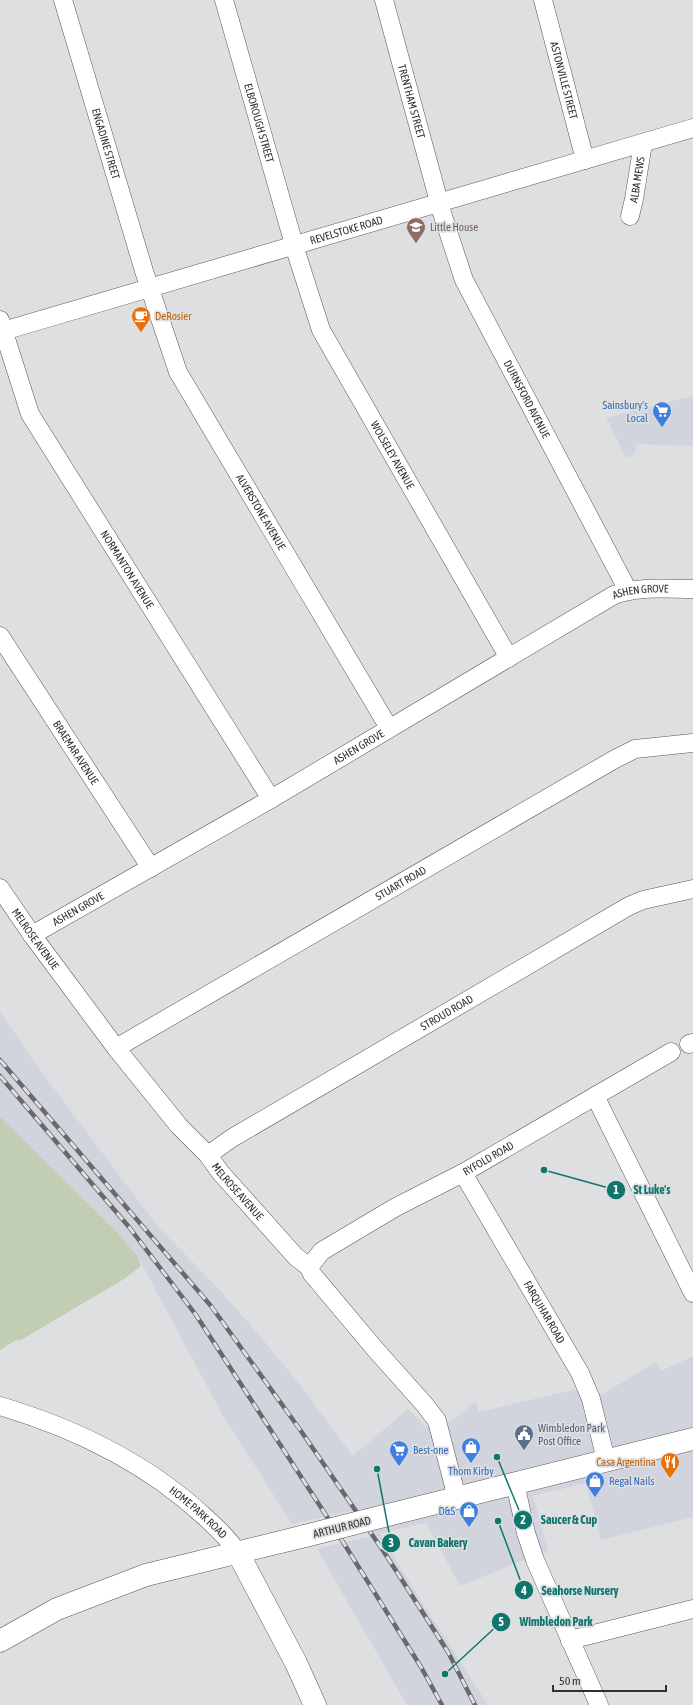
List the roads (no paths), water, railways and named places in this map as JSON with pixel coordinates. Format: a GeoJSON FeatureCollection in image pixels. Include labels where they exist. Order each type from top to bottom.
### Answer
{"type":"FeatureCollection","features":[{"type":"Feature","properties":{"kind":"street","name":"ENGADINE STREET"},"geometry":{"type":"LineString","coordinates":[[63,0],[149,288]]}},
{"type":"Feature","properties":{"kind":"street","name":"ELBOROUGH STREET"},"geometry":{"type":"LineString","coordinates":[[224,0],[294,246]]}},
{"type":"Feature","properties":{"kind":"street","name":"TRENTHAM STREET"},"geometry":{"type":"LineString","coordinates":[[384,0],[440,203]]}},
{"type":"Feature","properties":{"kind":"street","name":"ASTONVILLE STREET"},"geometry":{"type":"LineString","coordinates":[[543,0],[585,160]]}},
{"type":"Feature","properties":{"kind":"street","name":"REVELSTOKE ROAD"},"geometry":{"type":"LineString","coordinates":[[1,327],[149,288],[693,128]]}},
{"type":"Feature","properties":{"kind":"street","name":"ALBA MEWS"},"geometry":{"type":"LineString","coordinates":[[630,216],[643,143]]}},
{"type":"Feature","properties":{"kind":"street","name":"DURNSFORD AVENUE"},"geometry":{"type":"LineString","coordinates":[[440,203],[464,280],[624,583],[626,591]]}},
{"type":"Feature","properties":{"kind":"street","name":"WOLSELEY AVENUE"},"geometry":{"type":"LineString","coordinates":[[294,246],[321,330],[508,658]]}},
{"type":"Feature","properties":{"kind":"street","name":"ALVERSTONE AVENUE"},"geometry":{"type":"LineString","coordinates":[[149,288],[178,372],[389,728]]}},
{"type":"Feature","properties":{"kind":"street","name":"NORMANTON AVENUE"},"geometry":{"type":"LineString","coordinates":[[1,327],[30,414],[271,799]]}},
{"type":"Feature","properties":{"kind":"street","name":"ASHEN GROVE"},"geometry":{"type":"LineString","coordinates":[[32,936],[271,799],[614,595],[636,589],[693,589]]}},
{"type":"Feature","properties":{"kind":"street","name":"BRAEMAR AVENUE"},"geometry":{"type":"LineString","coordinates":[[0,636],[151,868]]}},
{"type":"Feature","properties":{"kind":"street","name":"STUART ROAD"},"geometry":{"type":"LineString","coordinates":[[116,1048],[615,759],[635,749],[693,743]]}},
{"type":"Feature","properties":{"kind":"street","name":"MELROSE AVENUE"},"geometry":{"type":"LineString","coordinates":[[0,888],[32,936],[116,1048],[179,1126],[208,1155],[220,1172],[291,1252],[309,1266],[317,1280],[375,1349],[425,1405],[437,1421],[457,1498]]}},
{"type":"Feature","properties":{"kind":"street","name":"STROUD ROAD"},"geometry":{"type":"LineString","coordinates":[[208,1155],[232,1138],[629,906],[643,900],[693,889]]}},
{"type":"Feature","properties":{"kind":"street","name":"RYFOLD ROAD"},"geometry":{"type":"LineString","coordinates":[[309,1266],[329,1247],[396,1207],[463,1173],[671,1052]]}},
{"type":"Feature","properties":{"kind":"street"},"geometry":{"type":"LineString","coordinates":[[596,1096],[693,1293]]}},
{"type":"Feature","properties":{"kind":"street","name":"FARQUHAR ROAD"},"geometry":{"type":"LineString","coordinates":[[463,1173],[580,1373],[591,1399],[606,1460]]}},
{"type":"Feature","properties":{"kind":"street","name":"HOME PARK ROAD"},"geometry":{"type":"LineString","coordinates":[[0,1406],[52,1424],[105,1447],[159,1480],[188,1501],[209,1520],[232,1543],[238,1553],[296,1663],[315,1705]]}},
{"type":"Feature","properties":{"kind":"street","name":"ARTHUR ROAD"},"geometry":{"type":"LineString","coordinates":[[0,1641],[58,1609],[101,1591],[146,1576],[693,1439]]}},
{"type":"Feature","properties":{"kind":"street"},"geometry":{"type":"LineString","coordinates":[[515,1483],[531,1551],[598,1705]]}},
{"type":"Feature","properties":{"kind":"street"},"geometry":{"type":"LineString","coordinates":[[570,1641],[693,1609]]}},
{"type":"Feature","properties":{"kind":"railway"},"geometry":{"type":"LineString","coordinates":[[0,1060],[211,1306],[301,1431],[384,1552],[448,1652],[475,1705]]}},
{"type":"Feature","properties":{"kind":"railway"},"geometry":{"type":"LineString","coordinates":[[0,1076],[129,1227],[196,1315],[333,1526],[421,1667],[442,1705]]}},
{"type":"Feature","properties":{"kind":"place","name":"Little House"},"geometry":{"type":"Point","coordinates":[416,244]}},
{"type":"Feature","properties":{"kind":"place","name":"DeRosier"},"geometry":{"type":"Point","coordinates":[141,333]}},
{"type":"Feature","properties":{"kind":"place","name":"Sainsbury's Local"},"geometry":{"type":"Point","coordinates":[662,428]}},
{"type":"Feature","properties":{"kind":"place","name":"St Luke's"},"geometry":{"type":"Point","coordinates":[544,1170]}},
{"type":"Feature","properties":{"kind":"place","name":"Wimbledon Park Post Office"},"geometry":{"type":"Point","coordinates":[524,1451]}},
{"type":"Feature","properties":{"kind":"place","name":"Saucer & Cup"},"geometry":{"type":"Point","coordinates":[497,1457]}},
{"type":"Feature","properties":{"kind":"place","name":"Thom Kirby"},"geometry":{"type":"Point","coordinates":[471,1464]}},
{"type":"Feature","properties":{"kind":"place","name":"Best-one"},"geometry":{"type":"Point","coordinates":[399,1467]}},
{"type":"Feature","properties":{"kind":"place","name":"Cavan Bakery"},"geometry":{"type":"Point","coordinates":[377,1469]}},
{"type":"Feature","properties":{"kind":"place","name":"Casa Argentina"},"geometry":{"type":"Point","coordinates":[670,1479]}},
{"type":"Feature","properties":{"kind":"place","name":"Regal Nails"},"geometry":{"type":"Point","coordinates":[595,1498]}},
{"type":"Feature","properties":{"kind":"place","name":"Seahorse Nursery"},"geometry":{"type":"Point","coordinates":[498,1521]}},
{"type":"Feature","properties":{"kind":"place","name":"D&S"},"geometry":{"type":"Point","coordinates":[469,1528]}},
{"type":"Feature","properties":{"kind":"place","name":"Wimbledon Park"},"geometry":{"type":"Point","coordinates":[445,1674]}}]}
